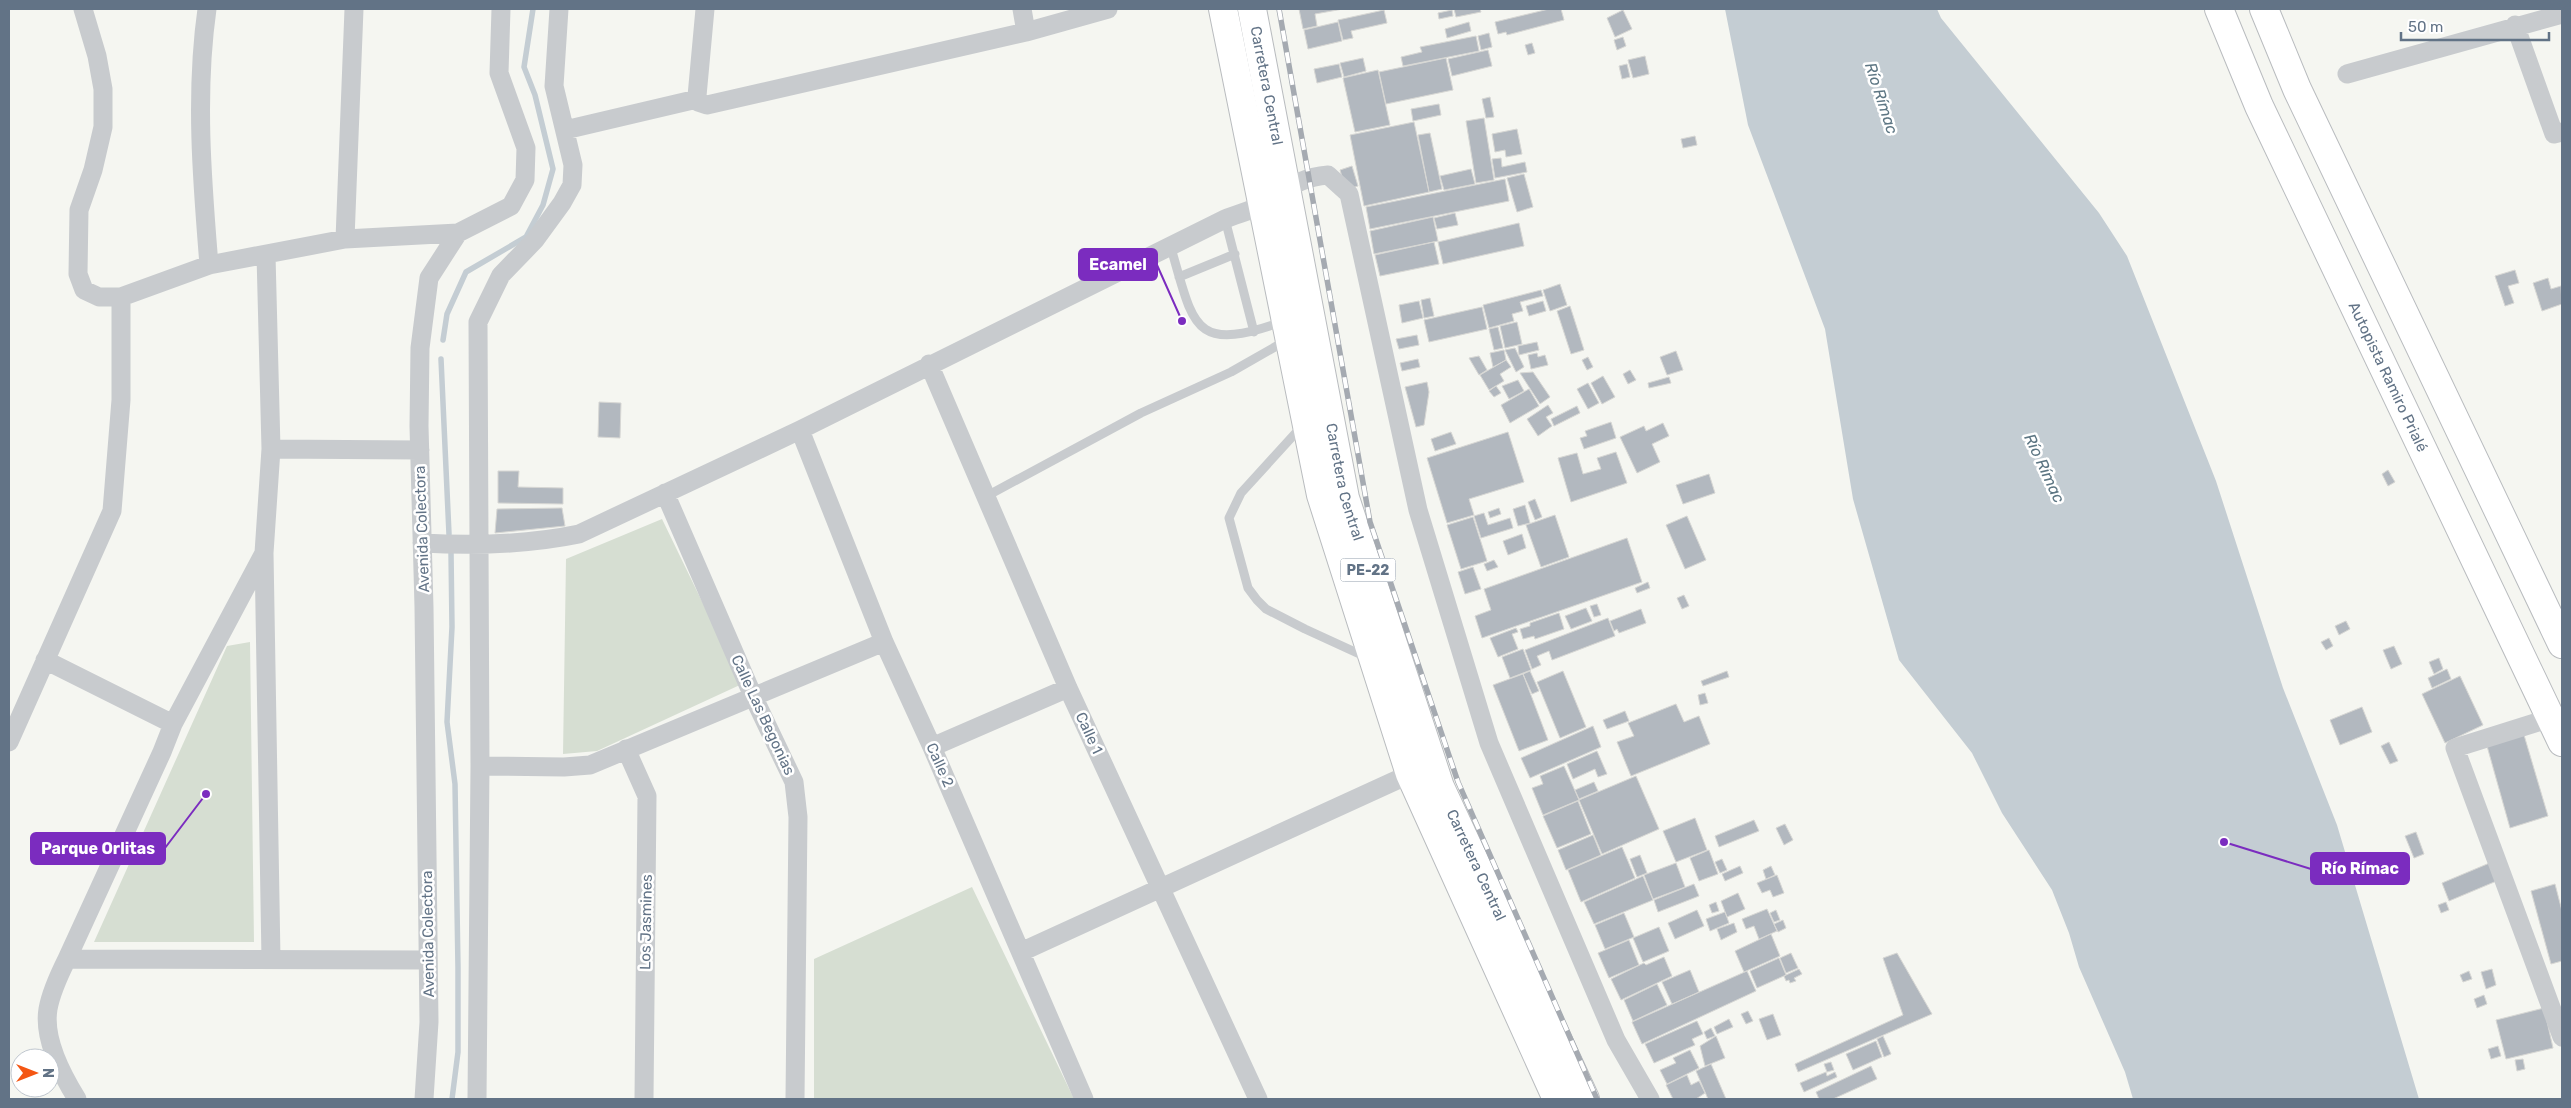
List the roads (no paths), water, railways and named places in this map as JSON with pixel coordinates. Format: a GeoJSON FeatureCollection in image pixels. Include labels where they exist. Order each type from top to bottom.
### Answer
{"type":"FeatureCollection","features":[{"type":"Feature","properties":{"kind":"highway","name":"Carretera Central"},"geometry":{"type":"LineString","coordinates":[[1223,9],[1287,330],[1345,498],[1412,754],[1440,788],[1584,1099]]}},
{"type":"Feature","properties":{"kind":"highway","name":"Carretera Central"},"geometry":{"type":"LineString","coordinates":[[1252,9],[1286,188],[1317,418],[1321,495],[1374,660],[1557,1099]]}},
{"type":"Feature","properties":{"kind":"highway","name":"Autopista Ramiro Prialé"},"geometry":{"type":"LineString","coordinates":[[2219,9],[2259,106],[2557,730]]}},
{"type":"Feature","properties":{"kind":"highway"},"geometry":{"type":"LineString","coordinates":[[2264,9],[2297,89],[2562,644]]}},
{"type":"Feature","properties":{"kind":"street"},"geometry":{"type":"LineString","coordinates":[[83,9],[99,64],[102,89],[102,127],[93,170],[79,210],[78,274],[84,290],[99,297],[121,297],[209,265],[346,239],[458,233],[511,206],[525,180],[526,148],[499,73],[501,9]]}},
{"type":"Feature","properties":{"kind":"street"},"geometry":{"type":"LineString","coordinates":[[207,9],[202,40],[201,165],[209,265]]}},
{"type":"Feature","properties":{"kind":"street"},"geometry":{"type":"LineString","coordinates":[[346,239],[354,9]]}},
{"type":"Feature","properties":{"kind":"street"},"geometry":{"type":"LineString","coordinates":[[478,1099],[480,766],[478,322],[501,275],[535,240],[562,203],[572,185],[573,165],[554,86],[559,9]]}},
{"type":"Feature","properties":{"kind":"street"},"geometry":{"type":"LineString","coordinates":[[697,99],[705,9]]}},
{"type":"Feature","properties":{"kind":"street"},"geometry":{"type":"LineString","coordinates":[[1022,9],[1026,32]]}},
{"type":"Feature","properties":{"kind":"street"},"geometry":{"type":"LineString","coordinates":[[697,99],[702,104],[707,105],[1026,32],[1108,9]]}},
{"type":"Feature","properties":{"kind":"street"},"geometry":{"type":"LineString","coordinates":[[2347,74],[2516,25],[2562,14]]}},
{"type":"Feature","properties":{"kind":"street"},"geometry":{"type":"LineString","coordinates":[[2516,25],[2554,134],[2562,132]]}},
{"type":"Feature","properties":{"kind":"street"},"geometry":{"type":"LineString","coordinates":[[565,130],[697,99]]}},
{"type":"Feature","properties":{"kind":"street"},"geometry":{"type":"LineString","coordinates":[[422,543],[479,546],[548,541],[579,534],[800,430],[929,364],[1171,248],[1226,219],[1262,205],[1286,188],[1310,176],[1328,175],[1349,194],[1418,510],[1489,743],[1616,1040],[1650,1099]]}},
{"type":"Feature","properties":{"kind":"street","name":"Avenida Colectora"},"geometry":{"type":"LineString","coordinates":[[424,1099],[429,1022],[420,348],[429,278],[458,233]]}},
{"type":"Feature","properties":{"kind":"street"},"geometry":{"type":"LineString","coordinates":[[266,255],[270,449],[264,553],[270,959]]}},
{"type":"Feature","properties":{"kind":"street"},"geometry":{"type":"LineString","coordinates":[[9,742],[112,511],[122,400],[121,297]]}},
{"type":"Feature","properties":{"kind":"street","name":"Calle 1"},"geometry":{"type":"LineString","coordinates":[[929,364],[1068,688],[1258,1099]]}},
{"type":"Feature","properties":{"kind":"street","name":"Calle 2"},"geometry":{"type":"LineString","coordinates":[[800,430],[884,642],[1022,952],[1084,1099]]}},
{"type":"Feature","properties":{"kind":"street"},"geometry":{"type":"LineString","coordinates":[[270,449],[420,450]]}},
{"type":"Feature","properties":{"kind":"street","name":"Calle Las Begonias"},"geometry":{"type":"LineString","coordinates":[[665,494],[753,696],[794,782],[798,817],[795,1099]]}},
{"type":"Feature","properties":{"kind":"street"},"geometry":{"type":"LineString","coordinates":[[77,1099],[61,1069],[50,1036],[48,1011],[56,982],[162,752],[173,724],[264,553]]}},
{"type":"Feature","properties":{"kind":"street"},"geometry":{"type":"LineString","coordinates":[[480,766],[564,768],[590,765],[884,642]]}},
{"type":"Feature","properties":{"kind":"street"},"geometry":{"type":"LineString","coordinates":[[45,660],[173,724]]}},
{"type":"Feature","properties":{"kind":"street"},"geometry":{"type":"LineString","coordinates":[[932,747],[1068,688]]}},
{"type":"Feature","properties":{"kind":"street"},"geometry":{"type":"LineString","coordinates":[[2557,730],[2455,748],[2562,1037]]}},
{"type":"Feature","properties":{"kind":"street","name":"Los Jasmines"},"geometry":{"type":"LineString","coordinates":[[626,749],[647,796],[644,1099]]}},
{"type":"Feature","properties":{"kind":"street"},"geometry":{"type":"LineString","coordinates":[[1022,952],[1162,888],[1412,754]]}},
{"type":"Feature","properties":{"kind":"street"},"geometry":{"type":"LineString","coordinates":[[67,959],[428,960]]}},
{"type":"Feature","properties":{"kind":"lane"},"geometry":{"type":"LineString","coordinates":[[1226,219],[1254,332]]}},
{"type":"Feature","properties":{"kind":"lane"},"geometry":{"type":"LineString","coordinates":[[1171,248],[1179,278],[1194,320],[1206,331],[1223,335],[1287,330]]}},
{"type":"Feature","properties":{"kind":"lane"},"geometry":{"type":"LineString","coordinates":[[1179,278],[1235,254]]}},
{"type":"Feature","properties":{"kind":"lane"},"geometry":{"type":"LineString","coordinates":[[985,497],[1141,412],[1231,372],[1287,330]]}},
{"type":"Feature","properties":{"kind":"lane"},"geometry":{"type":"LineString","coordinates":[[1317,418],[1241,493],[1229,518],[1248,588],[1266,608],[1374,660]]}},
{"type":"Feature","properties":{"kind":"water"},"geometry":{"type":"Polygon","coordinates":[[[1725,9],[1937,9],[1941,18],[2099,213],[2127,256],[2216,481],[2283,688],[2337,825],[2419,1099],[2133,1099],[2125,1072],[2079,967],[2069,933],[2052,890],[2002,813],[1972,753],[1899,660],[1853,499],[1825,329],[1748,125],[1725,9]]]}},
{"type":"Feature","properties":{"kind":"waterway"},"geometry":{"type":"LineString","coordinates":[[443,340],[447,314],[466,272],[526,237],[543,205],[553,169],[535,95],[524,67],[533,9]]}},
{"type":"Feature","properties":{"kind":"waterway"},"geometry":{"type":"LineString","coordinates":[[441,359],[449,534]]}},
{"type":"Feature","properties":{"kind":"waterway"},"geometry":{"type":"LineString","coordinates":[[451,552],[452,627],[447,722],[455,784],[458,968],[458,1052],[452,1099]]}},
{"type":"Feature","properties":{"kind":"railway"},"geometry":{"type":"LineString","coordinates":[[1279,9],[1370,522],[1458,782],[1597,1099]]}},
{"type":"Feature","properties":{"kind":"place","name":"Ecamel"},"geometry":{"type":"Point","coordinates":[1182,321]}},
{"type":"Feature","properties":{"kind":"place","name":"Parque Orlitas"},"geometry":{"type":"Point","coordinates":[206,794]}},
{"type":"Feature","properties":{"kind":"place","name":"Río Rímac"},"geometry":{"type":"Point","coordinates":[2224,842]}}]}
